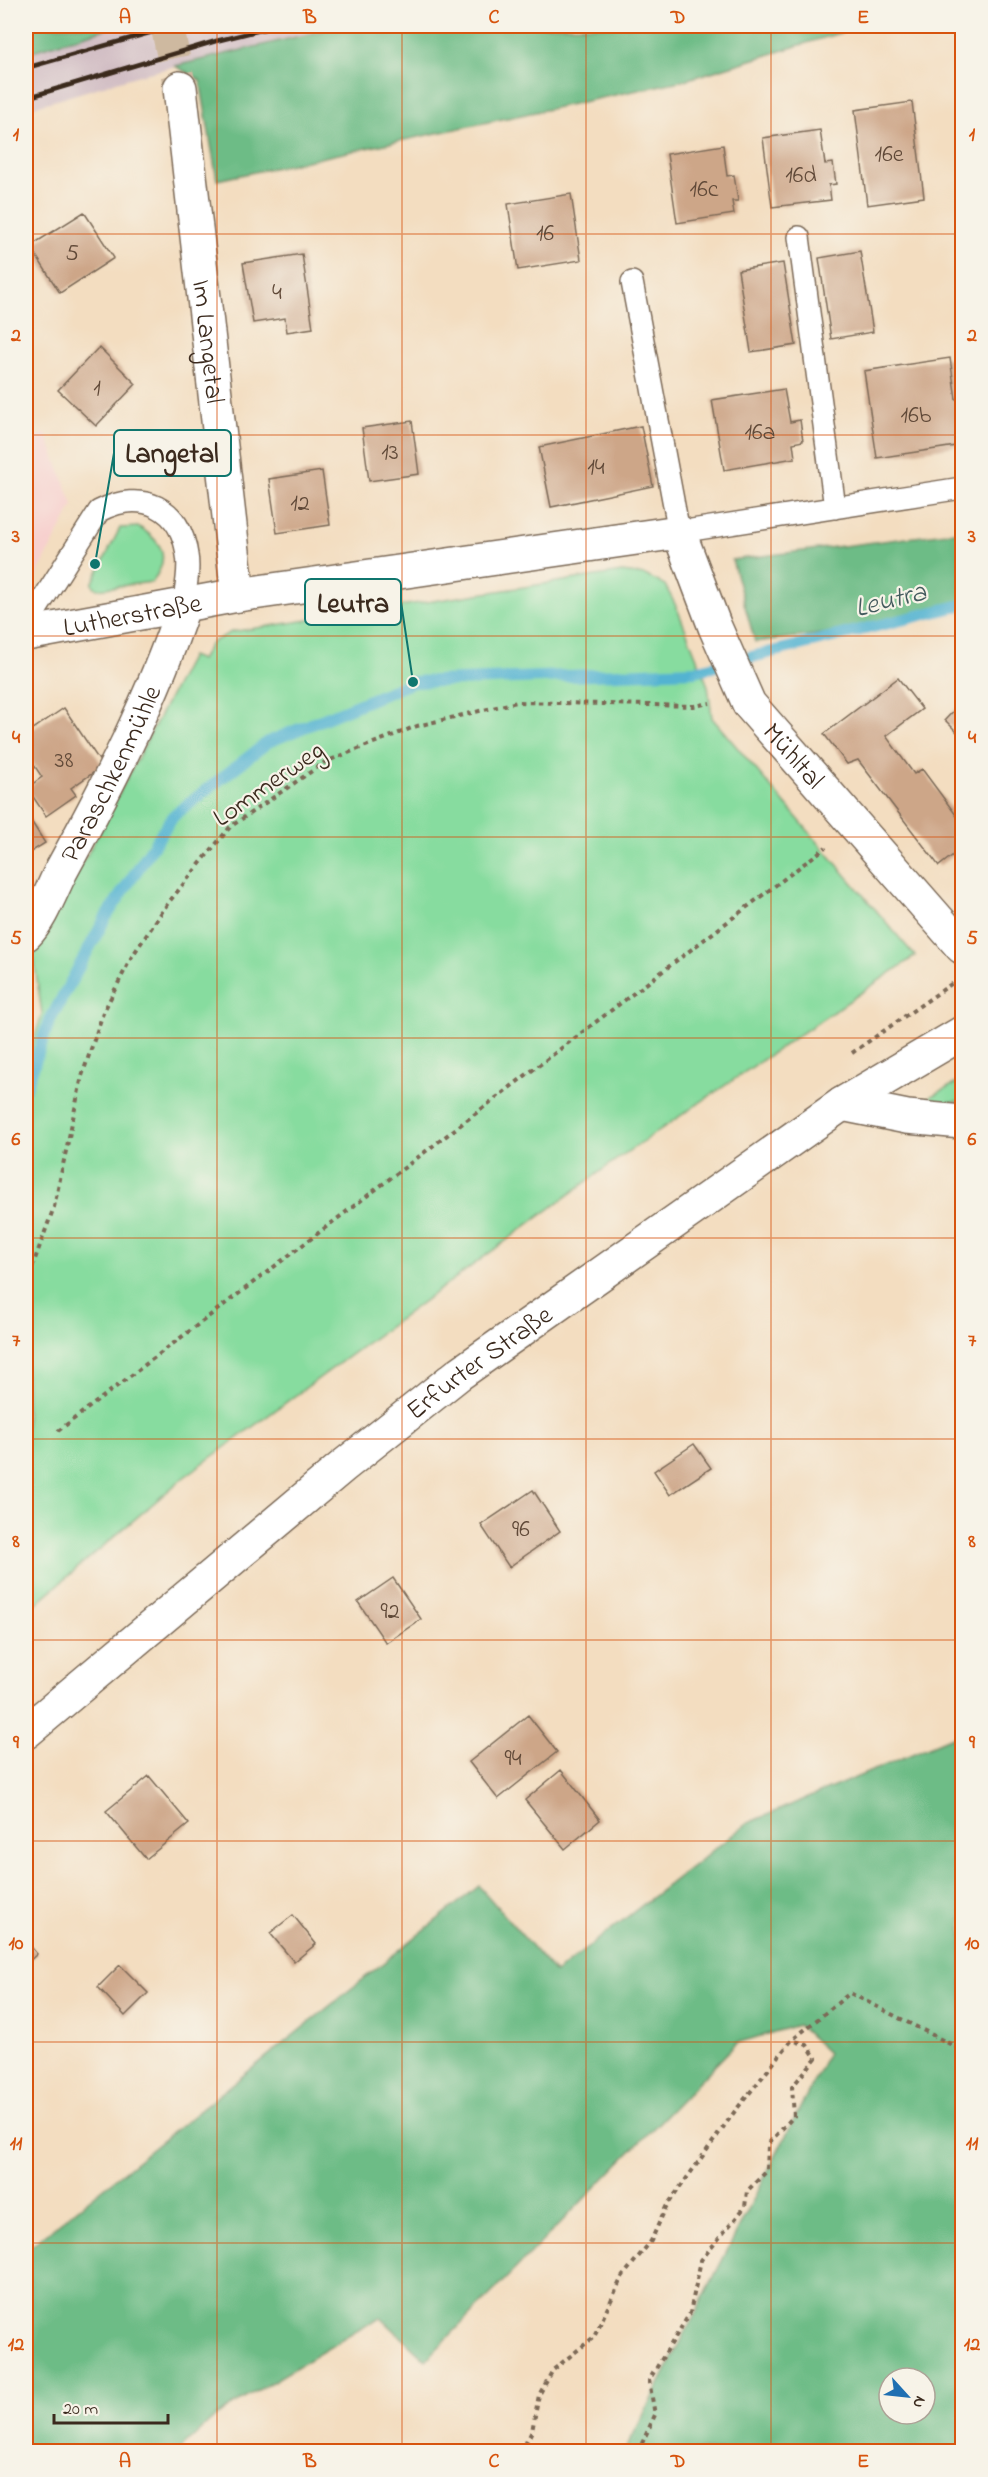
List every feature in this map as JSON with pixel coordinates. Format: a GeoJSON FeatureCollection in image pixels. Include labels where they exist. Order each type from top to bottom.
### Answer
{"type":"FeatureCollection","features":[{"type":"Feature","properties":{"kind":"street","name":"Im Langetal"},"geometry":{"type":"LineString","coordinates":[[180,88],[238,595]]}},
{"type":"Feature","properties":{"kind":"street"},"geometry":{"type":"LineString","coordinates":[[238,595],[679,532]]}},
{"type":"Feature","properties":{"kind":"street","name":"Mühltal"},"geometry":{"type":"LineString","coordinates":[[679,532],[715,627],[749,704],[963,947]]}},
{"type":"Feature","properties":{"kind":"street","name":"Lutherstraße"},"geometry":{"type":"LineString","coordinates":[[26,634],[183,607],[238,595]]}},
{"type":"Feature","properties":{"kind":"street","name":"Paraschkenmühle"},"geometry":{"type":"LineString","coordinates":[[26,934],[81,835],[142,708],[169,650],[183,607]]}},
{"type":"Feature","properties":{"kind":"street","name":"Erfurter Straße"},"geometry":{"type":"LineString","coordinates":[[26,1732],[342,1467],[459,1374],[842,1104],[904,1065],[963,1033]]}},
{"type":"Feature","properties":{"kind":"street"},"geometry":{"type":"LineString","coordinates":[[842,1104],[907,1117],[963,1122]]}},
{"type":"Feature","properties":{"kind":"lane"},"geometry":{"type":"LineString","coordinates":[[799,237],[835,508]]}},
{"type":"Feature","properties":{"kind":"lane","name":"Mühltal"},"geometry":{"type":"LineString","coordinates":[[632,282],[679,532]]}},
{"type":"Feature","properties":{"kind":"lane"},"geometry":{"type":"LineString","coordinates":[[679,532],[963,488]]}},
{"type":"Feature","properties":{"kind":"lane"},"geometry":{"type":"LineString","coordinates":[[26,626],[99,510],[116,502],[152,504],[170,515],[182,530],[188,557],[183,607]]}},
{"type":"Feature","properties":{"kind":"path","name":"Lommerweg"},"geometry":{"type":"LineString","coordinates":[[26,1284],[54,1207],[82,1076],[103,1013],[131,958],[168,903],[230,827],[325,762],[417,726],[518,702],[694,706],[719,702],[749,704]]}},
{"type":"Feature","properties":{"kind":"path"},"geometry":{"type":"LineString","coordinates":[[58,1431],[816,854]]}},
{"type":"Feature","properties":{"kind":"path"},"geometry":{"type":"LineString","coordinates":[[521,2451],[532,2431],[539,2395],[553,2370],[594,2337],[622,2277],[651,2241],[666,2207],[735,2111],[792,2040],[850,1993],[963,2050]]}},
{"type":"Feature","properties":{"kind":"path"},"geometry":{"type":"LineString","coordinates":[[638,2451],[655,2415],[649,2380],[690,2313],[702,2260],[745,2207],[747,2191],[767,2171],[768,2144],[794,2116],[792,2087],[816,2058],[807,2045],[792,2040]]}},
{"type":"Feature","properties":{"kind":"shaded area"},"geometry":{"type":"Polygon","coordinates":[[[116,26],[341,26],[140,75],[26,109],[26,53],[116,26]]]}},
{"type":"Feature","properties":{"kind":"shaded area"},"geometry":{"type":"Polygon","coordinates":[[[46,434],[73,505],[26,596],[26,437],[46,434]]]}},
{"type":"Feature","properties":{"kind":"green space"},"geometry":{"type":"Polygon","coordinates":[[[26,26],[116,26],[26,53],[26,26]]]}},
{"type":"Feature","properties":{"kind":"green space"},"geometry":{"type":"Polygon","coordinates":[[[342,26],[863,26],[685,80],[217,180],[200,80],[175,66],[342,26]]]}},
{"type":"Feature","properties":{"kind":"green space"},"geometry":{"type":"Polygon","coordinates":[[[139,527],[154,539],[162,551],[161,565],[152,582],[97,589],[92,584],[120,528],[139,527]]]}},
{"type":"Feature","properties":{"kind":"green space"},"geometry":{"type":"Polygon","coordinates":[[[962,531],[962,605],[862,629],[755,642],[732,560],[962,531]]]}},
{"type":"Feature","properties":{"kind":"green space"},"geometry":{"type":"Polygon","coordinates":[[[622,572],[645,575],[665,585],[677,608],[708,686],[712,718],[915,956],[620,1157],[183,1478],[26,1612],[26,1064],[42,1014],[32,945],[86,857],[191,656],[201,660],[211,643],[231,632],[622,572]]]}},
{"type":"Feature","properties":{"kind":"green space"},"geometry":{"type":"Polygon","coordinates":[[[962,1080],[962,1101],[918,1103],[962,1080]]]}},
{"type":"Feature","properties":{"kind":"green space"},"geometry":{"type":"Polygon","coordinates":[[[962,1733],[962,2451],[625,2451],[828,2053],[798,2025],[737,2043],[426,2360],[380,2317],[217,2415],[178,2451],[26,2451],[26,2250],[479,1886],[555,1973],[748,1823],[962,1733]]]}},
{"type":"Feature","properties":{"kind":"building"},"geometry":{"type":"Polygon","coordinates":[[[912,102],[924,197],[867,205],[855,110],[912,102]]]}},
{"type":"Feature","properties":{"kind":"building"},"geometry":{"type":"Polygon","coordinates":[[[820,130],[825,164],[833,163],[836,184],[829,185],[831,200],[772,207],[763,138],[820,130]]]}},
{"type":"Feature","properties":{"kind":"building"},"geometry":{"type":"Polygon","coordinates":[[[723,145],[727,176],[734,175],[738,201],[732,201],[734,214],[677,223],[667,154],[723,145]]]}},
{"type":"Feature","properties":{"kind":"building"},"geometry":{"type":"Polygon","coordinates":[[[571,194],[581,260],[518,270],[508,204],[571,194]]]}},
{"type":"Feature","properties":{"kind":"building"},"geometry":{"type":"Polygon","coordinates":[[[84,212],[114,258],[60,293],[30,246],[84,212]]]}},
{"type":"Feature","properties":{"kind":"building"},"geometry":{"type":"Polygon","coordinates":[[[860,251],[873,332],[831,339],[819,258],[860,251]]]}},
{"type":"Feature","properties":{"kind":"building"},"geometry":{"type":"Polygon","coordinates":[[[302,254],[313,328],[287,332],[285,318],[253,323],[243,263],[302,254]]]}},
{"type":"Feature","properties":{"kind":"building"},"geometry":{"type":"Polygon","coordinates":[[[783,263],[796,345],[751,352],[738,270],[783,263]]]}},
{"type":"Feature","properties":{"kind":"building"},"geometry":{"type":"Polygon","coordinates":[[[99,347],[136,384],[96,426],[58,390],[99,347]]]}},
{"type":"Feature","properties":{"kind":"building"},"geometry":{"type":"Polygon","coordinates":[[[950,358],[956,399],[962,399],[962,429],[960,430],[962,445],[877,458],[864,371],[950,358]]]}},
{"type":"Feature","properties":{"kind":"building"},"geometry":{"type":"Polygon","coordinates":[[[784,389],[790,422],[800,420],[803,441],[793,443],[795,458],[724,470],[712,400],[784,389]]]}},
{"type":"Feature","properties":{"kind":"building"},"geometry":{"type":"Polygon","coordinates":[[[412,421],[419,474],[369,481],[362,428],[412,421]]]}},
{"type":"Feature","properties":{"kind":"building"},"geometry":{"type":"Polygon","coordinates":[[[641,426],[653,486],[551,507],[539,447],[641,426]]]}},
{"type":"Feature","properties":{"kind":"building"},"geometry":{"type":"Polygon","coordinates":[[[322,471],[330,525],[277,533],[269,479],[322,471]]]}},
{"type":"Feature","properties":{"kind":"building"},"geometry":{"type":"Polygon","coordinates":[[[898,678],[922,709],[886,736],[914,774],[922,769],[962,823],[962,848],[939,866],[858,760],[847,764],[824,734],[898,678]]]}},
{"type":"Feature","properties":{"kind":"building"},"geometry":{"type":"Polygon","coordinates":[[[962,702],[962,737],[945,720],[962,702]]]}},
{"type":"Feature","properties":{"kind":"building"},"geometry":{"type":"Polygon","coordinates":[[[64,708],[103,766],[71,788],[76,795],[46,816],[27,788],[42,777],[26,753],[26,734],[64,708]]]}},
{"type":"Feature","properties":{"kind":"building"},"geometry":{"type":"Polygon","coordinates":[[[26,813],[45,843],[26,855],[26,813]]]}},
{"type":"Feature","properties":{"kind":"building"},"geometry":{"type":"Polygon","coordinates":[[[694,1444],[711,1468],[670,1495],[654,1471],[694,1444]]]}},
{"type":"Feature","properties":{"kind":"building"},"geometry":{"type":"Polygon","coordinates":[[[533,1490],[560,1531],[509,1567],[481,1525],[533,1490]]]}},
{"type":"Feature","properties":{"kind":"building"},"geometry":{"type":"Polygon","coordinates":[[[393,1578],[421,1619],[386,1643],[358,1602],[393,1578]]]}},
{"type":"Feature","properties":{"kind":"building"},"geometry":{"type":"Polygon","coordinates":[[[528,1715],[557,1752],[498,1799],[469,1762],[528,1715]]]}},
{"type":"Feature","properties":{"kind":"building"},"geometry":{"type":"Polygon","coordinates":[[[561,1770],[600,1820],[565,1849],[525,1800],[561,1770]]]}},
{"type":"Feature","properties":{"kind":"building"},"geometry":{"type":"Polygon","coordinates":[[[149,1776],[189,1824],[146,1859],[106,1811],[149,1776]]]}},
{"type":"Feature","properties":{"kind":"building"},"geometry":{"type":"Polygon","coordinates":[[[293,1915],[316,1944],[294,1962],[270,1933],[293,1915]]]}},
{"type":"Feature","properties":{"kind":"building"},"geometry":{"type":"Polygon","coordinates":[[[26,1941],[37,1954],[26,1964],[26,1941]]]}},
{"type":"Feature","properties":{"kind":"building"},"geometry":{"type":"Polygon","coordinates":[[[120,1965],[148,1993],[125,2016],[98,1987],[120,1965]]]}},
{"type":"Feature","properties":{"kind":"waterway","name":"Leutra"},"geometry":{"type":"LineString","coordinates":[[26,1087],[49,1022],[106,917],[173,816],[268,742],[413,682],[695,671],[962,605]]}},
{"type":"Feature","properties":{"kind":"tunnel"},"geometry":{"type":"LineString","coordinates":[[167,26],[180,88]]}},
{"type":"Feature","properties":{"kind":"railway"},"geometry":{"type":"LineString","coordinates":[[26,68],[174,26]]}},
{"type":"Feature","properties":{"kind":"railway"},"geometry":{"type":"LineString","coordinates":[[26,98],[216,41],[277,26]]}},
{"type":"Feature","properties":{"kind":"place","name":"Langetal"},"geometry":{"type":"Point","coordinates":[95,564]}},
{"type":"Feature","properties":{"kind":"place","name":"Leutra"},"geometry":{"type":"Point","coordinates":[413,682]}}]}
